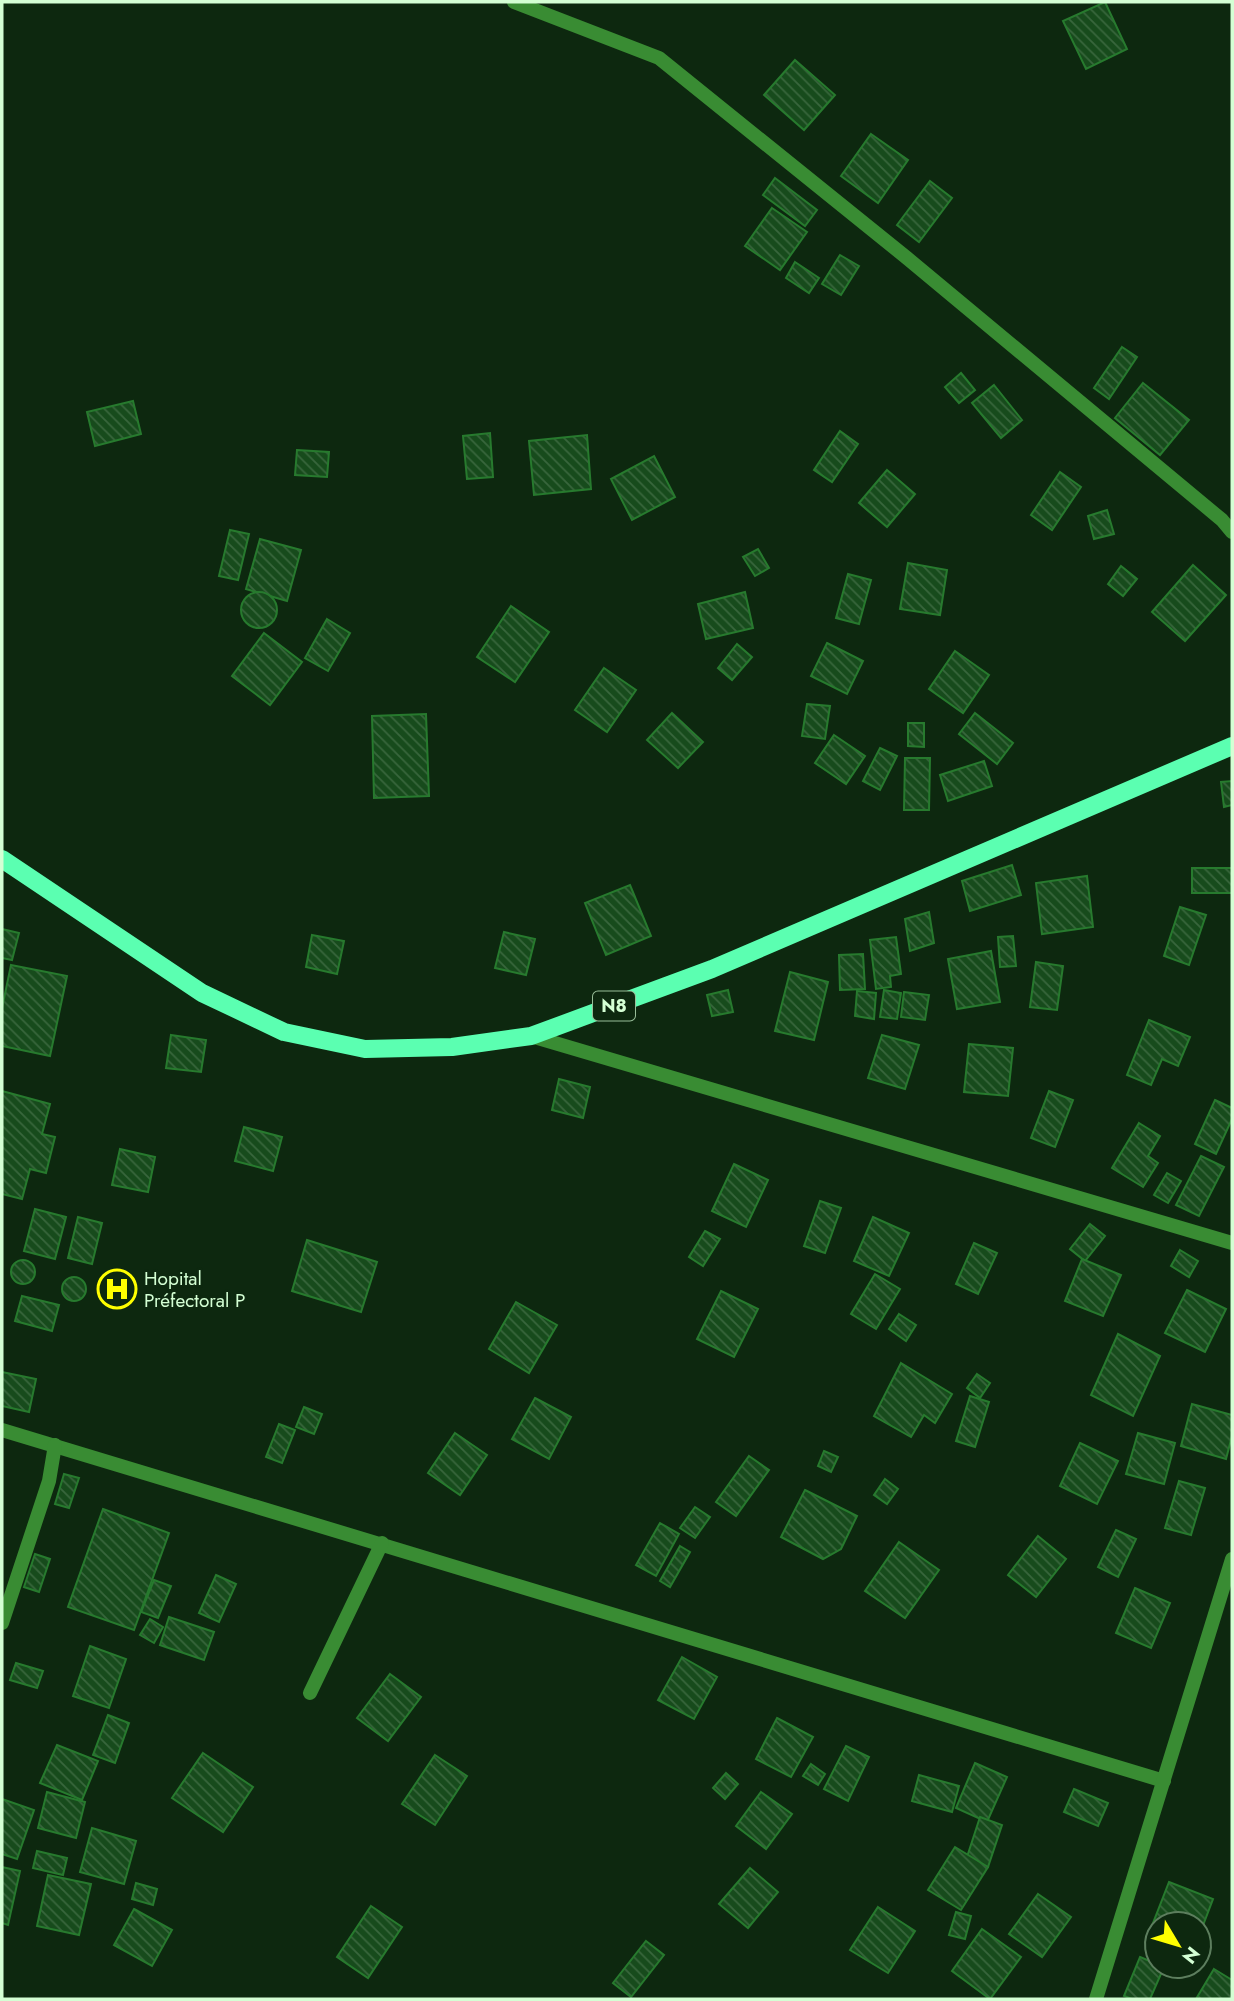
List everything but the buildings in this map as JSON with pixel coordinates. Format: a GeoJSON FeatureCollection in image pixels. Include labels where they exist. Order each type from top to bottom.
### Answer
{"type":"FeatureCollection","features":[{"type":"Feature","properties":{"kind":"main road","name":"N8"},"geometry":{"type":"LineString","coordinates":[[2,859],[202,993],[284,1032],[365,1049],[452,1046],[531,1037],[712,969],[1232,746]]}},
{"type":"Feature","properties":{"kind":"street"},"geometry":{"type":"LineString","coordinates":[[514,2],[659,58],[908,258],[1222,520],[1232,532]]}},
{"type":"Feature","properties":{"kind":"street"},"geometry":{"type":"LineString","coordinates":[[531,1037],[1232,1243]]}},
{"type":"Feature","properties":{"kind":"street"},"geometry":{"type":"LineString","coordinates":[[2,1430],[1164,1780]]}},
{"type":"Feature","properties":{"kind":"street"},"geometry":{"type":"LineString","coordinates":[[2,1623],[49,1481],[55,1446]]}},
{"type":"Feature","properties":{"kind":"street"},"geometry":{"type":"LineString","coordinates":[[310,1693],[382,1543]]}},
{"type":"Feature","properties":{"kind":"street"},"geometry":{"type":"LineString","coordinates":[[1096,1999],[1232,1559]]}},
{"type":"Feature","properties":{"kind":"place","name":"Hopital Préfectoral P"},"geometry":{"type":"Point","coordinates":[117,1289]}}]}
